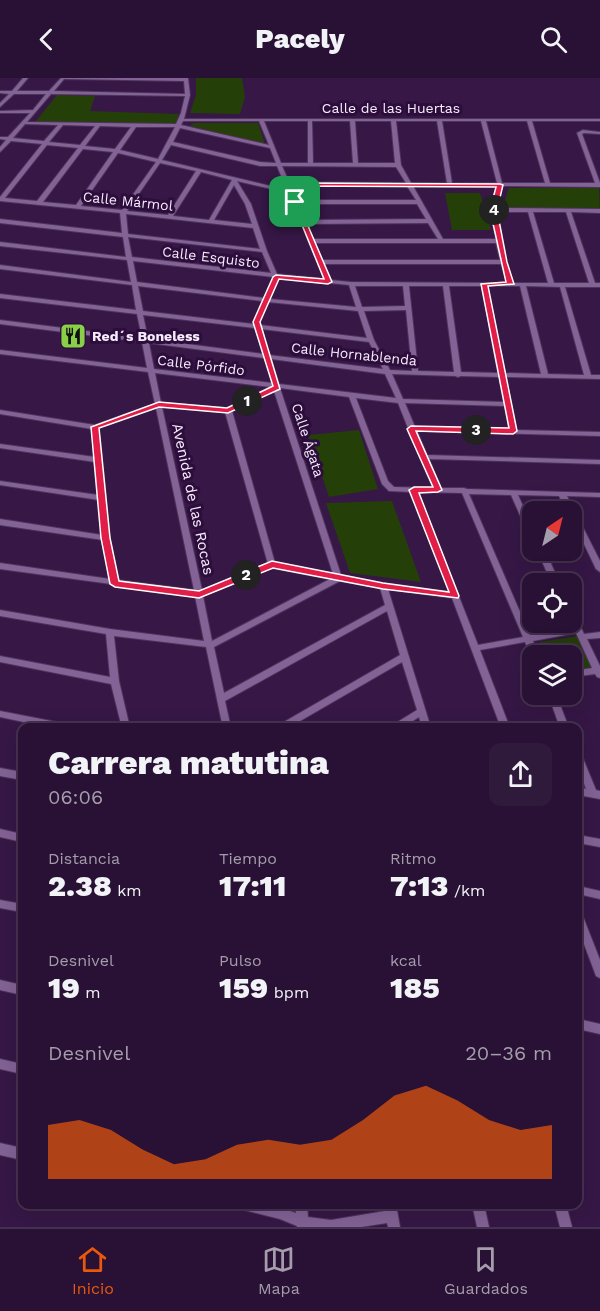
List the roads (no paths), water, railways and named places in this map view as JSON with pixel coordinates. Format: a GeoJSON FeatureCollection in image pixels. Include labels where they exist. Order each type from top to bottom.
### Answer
{"type":"FeatureCollection","features":[{"type":"Feature","properties":{"kind":"street"},"geometry":{"type":"LineString","coordinates":[[0,106],[26,78]]}},
{"type":"Feature","properties":{"kind":"street"},"geometry":{"type":"LineString","coordinates":[[0,150],[63,78],[187,79],[188,95],[180,123],[123,213]]}},
{"type":"Feature","properties":{"kind":"street"},"geometry":{"type":"LineString","coordinates":[[0,92],[188,95]]}},
{"type":"Feature","properties":{"kind":"street"},"geometry":{"type":"LineString","coordinates":[[0,112],[34,111]]}},
{"type":"Feature","properties":{"kind":"street"},"geometry":{"type":"LineString","coordinates":[[261,120],[270,147],[328,282]]}},
{"type":"Feature","properties":{"kind":"street","name":"Calle de las Huertas"},"geometry":{"type":"LineString","coordinates":[[180,123],[261,120],[600,120]]}},
{"type":"Feature","properties":{"kind":"street"},"geometry":{"type":"LineString","coordinates":[[310,120],[311,165]]}},
{"type":"Feature","properties":{"kind":"street"},"geometry":{"type":"LineString","coordinates":[[352,120],[356,165]]}},
{"type":"Feature","properties":{"kind":"street"},"geometry":{"type":"LineString","coordinates":[[393,120],[398,165],[442,242]]}},
{"type":"Feature","properties":{"kind":"street"},"geometry":{"type":"LineString","coordinates":[[439,120],[450,184]]}},
{"type":"Feature","properties":{"kind":"street"},"geometry":{"type":"LineString","coordinates":[[483,120],[500,185],[494,210],[503,262],[510,284]]}},
{"type":"Feature","properties":{"kind":"street"},"geometry":{"type":"LineString","coordinates":[[529,120],[548,185]]}},
{"type":"Feature","properties":{"kind":"street"},"geometry":{"type":"LineString","coordinates":[[23,123],[135,126],[180,123],[270,147]]}},
{"type":"Feature","properties":{"kind":"street"},"geometry":{"type":"LineString","coordinates":[[1,199],[61,124]]}},
{"type":"Feature","properties":{"kind":"street"},"geometry":{"type":"LineString","coordinates":[[39,203],[98,125]]}},
{"type":"Feature","properties":{"kind":"street"},"geometry":{"type":"LineString","coordinates":[[77,208],[135,126]]}},
{"type":"Feature","properties":{"kind":"street"},"geometry":{"type":"LineString","coordinates":[[287,184],[599,185],[579,133],[583,131],[600,133]]}},
{"type":"Feature","properties":{"kind":"street"},"geometry":{"type":"LineString","coordinates":[[0,138],[117,151],[291,192]]}},
{"type":"Feature","properties":{"kind":"street"},"geometry":{"type":"LineString","coordinates":[[169,143],[260,164],[398,165]]}},
{"type":"Feature","properties":{"kind":"street"},"geometry":{"type":"LineString","coordinates":[[170,217],[199,171]]}},
{"type":"Feature","properties":{"kind":"street"},"geometry":{"type":"LineString","coordinates":[[210,222],[234,180]]}},
{"type":"Feature","properties":{"kind":"street"},"geometry":{"type":"LineString","coordinates":[[234,180],[248,204],[254,226],[276,277],[256,319],[258,327]]}},
{"type":"Feature","properties":{"kind":"street","name":"Calle Mármol"},"geometry":{"type":"LineString","coordinates":[[1,199],[254,226]]}},
{"type":"Feature","properties":{"kind":"street"},"geometry":{"type":"LineString","coordinates":[[295,202],[418,202]]}},
{"type":"Feature","properties":{"kind":"street"},"geometry":{"type":"LineString","coordinates":[[494,210],[600,211]]}},
{"type":"Feature","properties":{"kind":"street"},"geometry":{"type":"LineString","coordinates":[[530,211],[552,285]]}},
{"type":"Feature","properties":{"kind":"street"},"geometry":{"type":"LineString","coordinates":[[568,211],[597,285]]}},
{"type":"Feature","properties":{"kind":"street","name":"Avenida de las Rocas"},"geometry":{"type":"LineString","coordinates":[[123,213],[124,235],[136,285],[151,371],[223,698],[226,723]]}},
{"type":"Feature","properties":{"kind":"street"},"geometry":{"type":"LineString","coordinates":[[0,221],[264,250]]}},
{"type":"Feature","properties":{"kind":"street"},"geometry":{"type":"LineString","coordinates":[[303,222],[428,221]]}},
{"type":"Feature","properties":{"kind":"street"},"geometry":{"type":"LineString","coordinates":[[310,241],[499,241]]}},
{"type":"Feature","properties":{"kind":"street","name":"Calle Esquisto"},"geometry":{"type":"LineString","coordinates":[[0,244],[351,284],[597,285]]}},
{"type":"Feature","properties":{"kind":"street"},"geometry":{"type":"LineString","coordinates":[[319,262],[503,262]]}},
{"type":"Feature","properties":{"kind":"street"},"geometry":{"type":"LineString","coordinates":[[0,267],[266,300],[358,309],[408,308]]}},
{"type":"Feature","properties":{"kind":"street"},"geometry":{"type":"LineString","coordinates":[[351,284],[358,309],[371,340],[388,372],[438,490]]}},
{"type":"Feature","properties":{"kind":"street"},"geometry":{"type":"LineString","coordinates":[[406,284],[415,373]]}},
{"type":"Feature","properties":{"kind":"street"},"geometry":{"type":"LineString","coordinates":[[446,284],[458,375]]}},
{"type":"Feature","properties":{"kind":"street"},"geometry":{"type":"LineString","coordinates":[[484,284],[513,431]]}},
{"type":"Feature","properties":{"kind":"street"},"geometry":{"type":"LineString","coordinates":[[522,284],[545,376]]}},
{"type":"Feature","properties":{"kind":"street"},"geometry":{"type":"LineString","coordinates":[[562,285],[588,376]]}},
{"type":"Feature","properties":{"kind":"street"},"geometry":{"type":"LineString","coordinates":[[0,296],[371,340]]}},
{"type":"Feature","properties":{"kind":"street","name":"Calle Hornablenda"},"geometry":{"type":"LineString","coordinates":[[0,322],[388,372],[501,376],[600,376]]}},
{"type":"Feature","properties":{"kind":"street","name":"Calle Ágata"},"geometry":{"type":"LineString","coordinates":[[258,327],[338,578]]}},
{"type":"Feature","properties":{"kind":"street","name":"Calle Pórfido"},"geometry":{"type":"LineString","coordinates":[[0,352],[400,402],[508,404]]}},
{"type":"Feature","properties":{"kind":"street"},"geometry":{"type":"LineString","coordinates":[[0,412],[95,427],[159,405],[228,410],[277,387]]}},
{"type":"Feature","properties":{"kind":"street"},"geometry":{"type":"LineString","coordinates":[[352,396],[385,482],[397,491],[464,490],[600,495]]}},
{"type":"Feature","properties":{"kind":"street"},"geometry":{"type":"LineString","coordinates":[[228,410],[272,565]]}},
{"type":"Feature","properties":{"kind":"street"},"geometry":{"type":"LineString","coordinates":[[95,427],[106,538],[115,584]]}},
{"type":"Feature","properties":{"kind":"street"},"geometry":{"type":"LineString","coordinates":[[411,429],[600,434]]}},
{"type":"Feature","properties":{"kind":"street"},"geometry":{"type":"LineString","coordinates":[[0,446],[97,460]]}},
{"type":"Feature","properties":{"kind":"street"},"geometry":{"type":"LineString","coordinates":[[423,458],[600,462]]}},
{"type":"Feature","properties":{"kind":"street"},"geometry":{"type":"LineString","coordinates":[[0,483],[101,498]]}},
{"type":"Feature","properties":{"kind":"street"},"geometry":{"type":"LineString","coordinates":[[414,490],[504,723]]}},
{"type":"Feature","properties":{"kind":"street"},"geometry":{"type":"LineString","coordinates":[[464,490],[530,645]]}},
{"type":"Feature","properties":{"kind":"street"},"geometry":{"type":"LineString","coordinates":[[513,492],[522,511]]}},
{"type":"Feature","properties":{"kind":"street"},"geometry":{"type":"LineString","coordinates":[[562,494],[566,501]]}},
{"type":"Feature","properties":{"kind":"street"},"geometry":{"type":"LineString","coordinates":[[0,522],[106,538]]}},
{"type":"Feature","properties":{"kind":"street"},"geometry":{"type":"LineString","coordinates":[[582,534],[600,569]]}},
{"type":"Feature","properties":{"kind":"street"},"geometry":{"type":"LineString","coordinates":[[0,566],[115,584],[199,594],[272,565],[383,586],[455,596]]}},
{"type":"Feature","properties":{"kind":"street"},"geometry":{"type":"LineString","coordinates":[[0,613],[110,632],[211,645],[338,578]]}},
{"type":"Feature","properties":{"kind":"street"},"geometry":{"type":"LineString","coordinates":[[383,586],[426,723]]}},
{"type":"Feature","properties":{"kind":"street"},"geometry":{"type":"LineString","coordinates":[[223,698],[388,607]]}},
{"type":"Feature","properties":{"kind":"street"},"geometry":{"type":"LineString","coordinates":[[110,632],[116,681],[125,723]]}},
{"type":"Feature","properties":{"kind":"street"},"geometry":{"type":"LineString","coordinates":[[477,648],[528,639],[580,634],[600,635]]}},
{"type":"Feature","properties":{"kind":"street"},"geometry":{"type":"LineString","coordinates":[[580,634],[599,672],[582,673]]}},
{"type":"Feature","properties":{"kind":"street"},"geometry":{"type":"LineString","coordinates":[[289,723],[405,656]]}},
{"type":"Feature","properties":{"kind":"street"},"geometry":{"type":"LineString","coordinates":[[0,659],[116,681]]}},
{"type":"Feature","properties":{"kind":"street"},"geometry":{"type":"LineString","coordinates":[[557,705],[564,723]]}},
{"type":"Feature","properties":{"kind":"street"},"geometry":{"type":"LineString","coordinates":[[402,723],[422,711]]}},
{"type":"Feature","properties":{"kind":"street"},"geometry":{"type":"LineString","coordinates":[[0,714],[46,723]]}},
{"type":"Feature","properties":{"kind":"street"},"geometry":{"type":"LineString","coordinates":[[582,764],[597,795]]}},
{"type":"Feature","properties":{"kind":"street"},"geometry":{"type":"LineString","coordinates":[[0,772],[18,775]]}},
{"type":"Feature","properties":{"kind":"street"},"geometry":{"type":"LineString","coordinates":[[582,792],[597,795]]}},
{"type":"Feature","properties":{"kind":"street"},"geometry":{"type":"LineString","coordinates":[[0,833],[18,837]]}},
{"type":"Feature","properties":{"kind":"street"},"geometry":{"type":"LineString","coordinates":[[582,840],[600,843]]}},
{"type":"Feature","properties":{"kind":"street"},"geometry":{"type":"LineString","coordinates":[[582,891],[600,894]]}},
{"type":"Feature","properties":{"kind":"street"},"geometry":{"type":"LineString","coordinates":[[0,904],[18,908]]}},
{"type":"Feature","properties":{"kind":"street"},"geometry":{"type":"LineString","coordinates":[[582,925],[597,953],[600,973]]}},
{"type":"Feature","properties":{"kind":"street"},"geometry":{"type":"LineString","coordinates":[[0,985],[18,989]]}},
{"type":"Feature","properties":{"kind":"street"},"geometry":{"type":"LineString","coordinates":[[582,1025],[598,1029],[600,1040]]}},
{"type":"Feature","properties":{"kind":"street"},"geometry":{"type":"LineString","coordinates":[[0,1064],[18,1068]]}},
{"type":"Feature","properties":{"kind":"street"},"geometry":{"type":"LineString","coordinates":[[0,1149],[18,1153]]}},
{"type":"Feature","properties":{"kind":"street"},"geometry":{"type":"LineString","coordinates":[[263,1209],[303,1224],[331,1226],[392,1216]]}},
{"type":"Feature","properties":{"kind":"street"},"geometry":{"type":"LineString","coordinates":[[302,1209],[303,1224]]}},
{"type":"Feature","properties":{"kind":"street"},"geometry":{"type":"LineString","coordinates":[[479,1209],[483,1227]]}},
{"type":"Feature","properties":{"kind":"street"},"geometry":{"type":"LineString","coordinates":[[561,1209],[566,1227]]}},
{"type":"Feature","properties":{"kind":"place","name":"Red´s Boneless"},"geometry":{"type":"Point","coordinates":[73,336]}}]}
